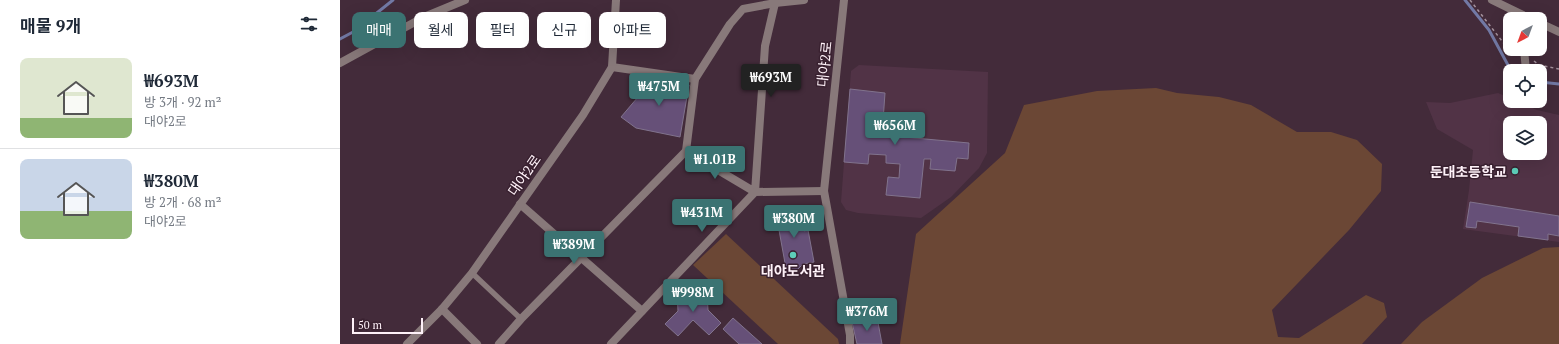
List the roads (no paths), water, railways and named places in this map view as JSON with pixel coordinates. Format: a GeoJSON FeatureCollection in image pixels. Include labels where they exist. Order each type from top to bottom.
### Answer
{"type":"FeatureCollection","features":[{"type":"Feature","properties":{"kind":"street"},"geometry":{"type":"LineString","coordinates":[[340,63],[424,18],[465,0]]}},
{"type":"Feature","properties":{"kind":"street","name":"대야2로"},"geometry":{"type":"LineString","coordinates":[[407,344],[442,309],[472,273],[583,114],[612,67],[616,0]]}},
{"type":"Feature","properties":{"kind":"street"},"geometry":{"type":"LineString","coordinates":[[499,344],[581,257],[686,151],[694,79],[730,24],[743,9],[804,0]]}},
{"type":"Feature","properties":{"kind":"street","name":"대야2로"},"geometry":{"type":"LineString","coordinates":[[844,0],[824,191],[850,335],[850,344]]}},
{"type":"Feature","properties":{"kind":"street"},"geometry":{"type":"LineString","coordinates":[[1492,0],[1515,12]]}},
{"type":"Feature","properties":{"kind":"street"},"geometry":{"type":"LineString","coordinates":[[610,344],[755,192],[765,46],[776,3]]}},
{"type":"Feature","properties":{"kind":"street"},"geometry":{"type":"LineString","coordinates":[[1547,26],[1559,32]]}},
{"type":"Feature","properties":{"kind":"street"},"geometry":{"type":"LineString","coordinates":[[612,67],[694,79]]}},
{"type":"Feature","properties":{"kind":"street"},"geometry":{"type":"LineString","coordinates":[[686,151],[755,192],[824,191]]}},
{"type":"Feature","properties":{"kind":"street"},"geometry":{"type":"LineString","coordinates":[[520,204],[642,312]]}},
{"type":"Feature","properties":{"kind":"street"},"geometry":{"type":"LineString","coordinates":[[442,309],[477,344]]}},
{"type":"Feature","properties":{"kind":"lane"},"geometry":{"type":"LineString","coordinates":[[472,273],[521,319]]}},
{"type":"Feature","properties":{"kind":"waterway"},"geometry":{"type":"LineString","coordinates":[[340,39],[353,32],[393,0]]}},
{"type":"Feature","properties":{"kind":"waterway"},"geometry":{"type":"LineString","coordinates":[[1465,0],[1489,30],[1507,64]]}},
{"type":"Feature","properties":{"kind":"waterway"},"geometry":{"type":"LineString","coordinates":[[1547,83],[1559,84]]}},
{"type":"Feature","properties":{"kind":"place","name":"둔대초등학교"},"geometry":{"type":"Point","coordinates":[1515,171]}},
{"type":"Feature","properties":{"kind":"place","name":"대야도서관"},"geometry":{"type":"Point","coordinates":[793,255]}}]}
